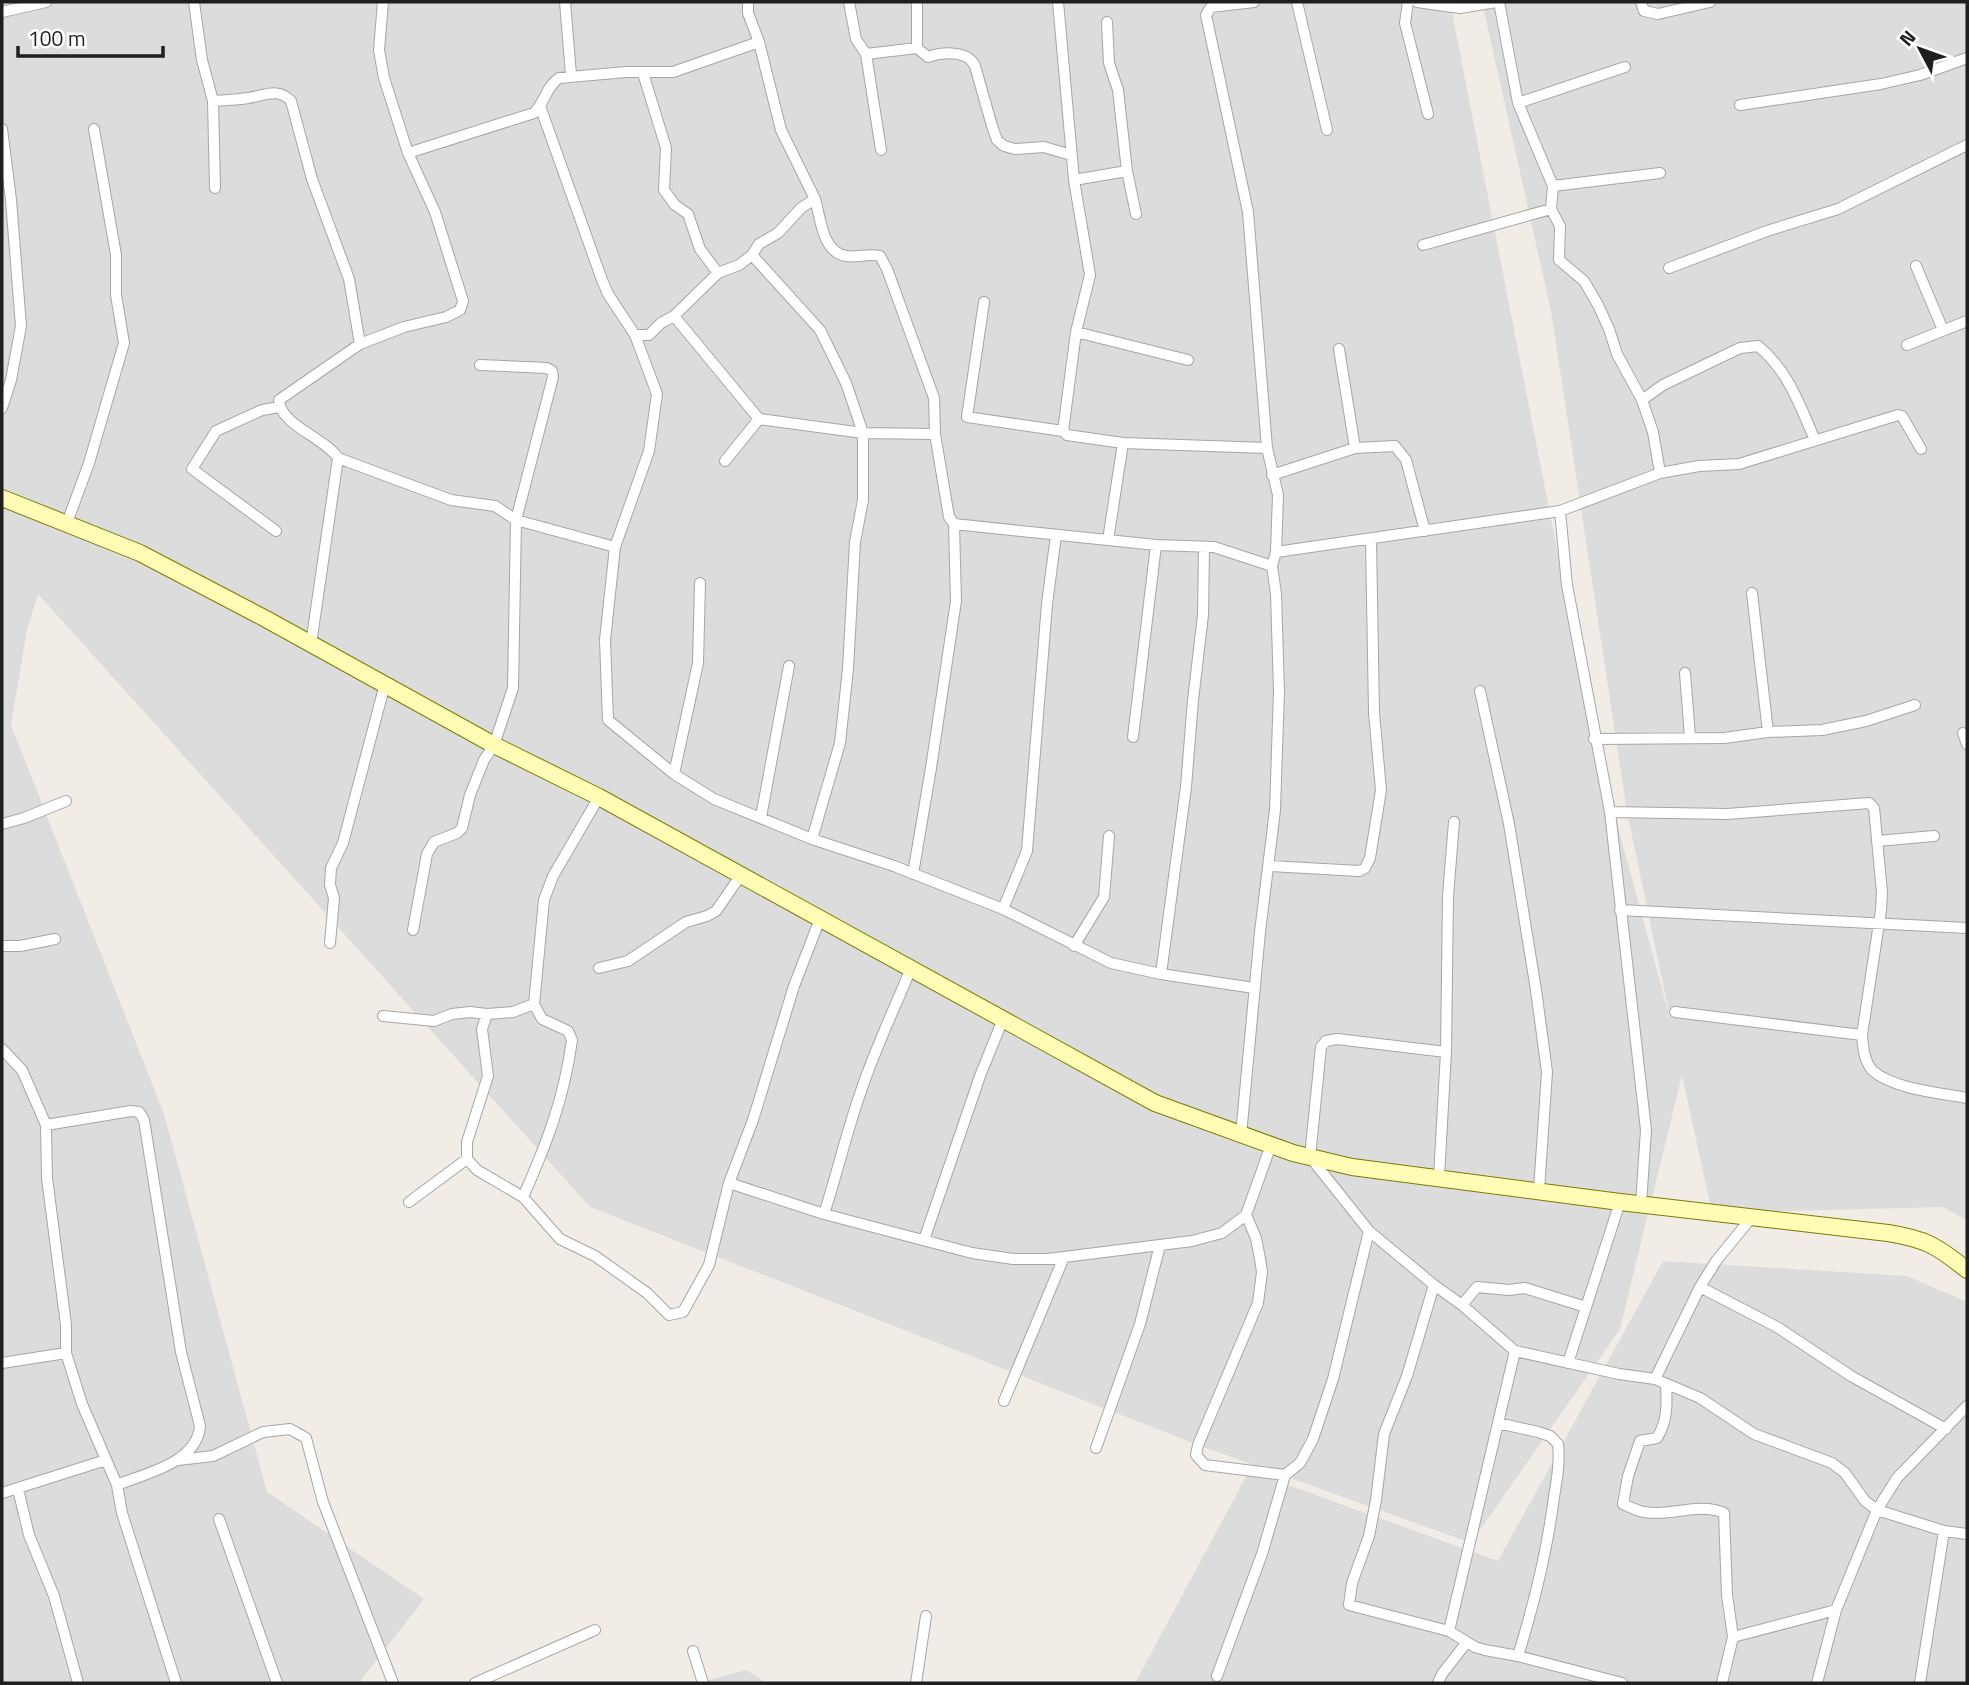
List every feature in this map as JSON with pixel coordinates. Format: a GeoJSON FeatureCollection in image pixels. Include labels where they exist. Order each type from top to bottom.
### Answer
{"type":"FeatureCollection","features":[{"type":"Feature","properties":{"kind":"street"},"geometry":{"type":"LineString","coordinates":[[2,12],[46,2]]}},
{"type":"Feature","properties":{"kind":"street"},"geometry":{"type":"LineString","coordinates":[[194,2],[202,60],[213,101],[215,188]]}},
{"type":"Feature","properties":{"kind":"street"},"geometry":{"type":"LineString","coordinates":[[383,2],[379,50],[384,78],[408,153],[435,212],[463,301],[460,310],[446,317],[404,327],[360,344],[284,395],[279,400],[279,407],[285,416],[332,449],[338,458],[451,500],[495,506],[516,520],[615,547]]}},
{"type":"Feature","properties":{"kind":"street"},"geometry":{"type":"LineString","coordinates":[[565,2],[571,75]]}},
{"type":"Feature","properties":{"kind":"street"},"geometry":{"type":"LineString","coordinates":[[849,2],[856,39],[866,54],[881,150]]}},
{"type":"Feature","properties":{"kind":"street"},"geometry":{"type":"LineString","coordinates":[[917,2],[918,48],[928,57],[938,53],[967,56],[972,60],[997,140],[1004,146],[1015,149],[1044,148],[1071,155]]}},
{"type":"Feature","properties":{"kind":"street"},"geometry":{"type":"LineString","coordinates":[[1058,2],[1071,155],[1090,275],[1076,332],[1063,431]]}},
{"type":"Feature","properties":{"kind":"street"},"geometry":{"type":"LineString","coordinates":[[1241,1135],[1254,988],[1275,810],[1279,691],[1276,594],[1272,566],[1276,552],[1278,495],[1267,448],[1248,212],[1206,15],[1211,7],[1254,2]]}},
{"type":"Feature","properties":{"kind":"street"},"geometry":{"type":"LineString","coordinates":[[1297,2],[1327,130]]}},
{"type":"Feature","properties":{"kind":"street"},"geometry":{"type":"LineString","coordinates":[[1408,2],[1405,23],[1428,114]]}},
{"type":"Feature","properties":{"kind":"street"},"geometry":{"type":"LineString","coordinates":[[1417,2],[1459,5],[1497,2],[1518,103],[1553,186],[1551,209],[1560,226],[1559,260],[1584,281],[1609,328],[1616,354],[1642,400],[1653,432],[1660,472]]}},
{"type":"Feature","properties":{"kind":"street"},"geometry":{"type":"LineString","coordinates":[[1641,2],[1644,11],[1658,14],[1710,2]]}},
{"type":"Feature","properties":{"kind":"street"},"geometry":{"type":"LineString","coordinates":[[746,5],[759,42],[781,130],[815,199],[828,244],[835,253],[848,256],[871,253],[880,256],[934,398],[935,434],[949,517],[954,524],[956,601],[932,768],[913,874]]}},
{"type":"Feature","properties":{"kind":"street"},"geometry":{"type":"LineString","coordinates":[[1107,22],[1109,63],[1118,90],[1127,171],[1136,214]]}},
{"type":"Feature","properties":{"kind":"street"},"geometry":{"type":"LineString","coordinates":[[408,153],[534,113],[551,84],[559,78],[571,75],[673,72],[759,42]]}},
{"type":"Feature","properties":{"kind":"street"},"geometry":{"type":"LineString","coordinates":[[866,54],[918,48]]}},
{"type":"Feature","properties":{"kind":"street"},"geometry":{"type":"LineString","coordinates":[[1740,106],[1881,85],[1920,75],[1967,58]]}},
{"type":"Feature","properties":{"kind":"street"},"geometry":{"type":"LineString","coordinates":[[1518,103],[1625,68]]}},
{"type":"Feature","properties":{"kind":"street"},"geometry":{"type":"LineString","coordinates":[[643,73],[666,148],[664,190],[675,205],[688,214],[700,249],[718,272]]}},
{"type":"Feature","properties":{"kind":"street"},"geometry":{"type":"LineString","coordinates":[[213,101],[269,93],[280,93],[291,101],[312,179],[349,279],[360,344]]}},
{"type":"Feature","properties":{"kind":"street"},"geometry":{"type":"LineString","coordinates":[[540,106],[608,294],[635,335],[657,394],[649,451],[615,547],[605,640],[608,720],[674,774],[714,799],[812,839],[1003,909],[1111,963],[1161,974],[1254,988]]}},
{"type":"Feature","properties":{"kind":"street"},"geometry":{"type":"LineString","coordinates":[[2,129],[21,327],[11,380],[2,408]]}},
{"type":"Feature","properties":{"kind":"street"},"geometry":{"type":"LineString","coordinates":[[67,523],[89,463],[124,343],[116,295],[116,255],[94,129]]}},
{"type":"Feature","properties":{"kind":"street"},"geometry":{"type":"LineString","coordinates":[[1669,268],[1767,231],[1838,209],[1967,145]]}},
{"type":"Feature","properties":{"kind":"street"},"geometry":{"type":"LineString","coordinates":[[1074,180],[1127,171]]}},
{"type":"Feature","properties":{"kind":"street"},"geometry":{"type":"LineString","coordinates":[[1553,186],[1660,173]]}},
{"type":"Feature","properties":{"kind":"street"},"geometry":{"type":"LineString","coordinates":[[635,335],[649,335],[661,323],[674,316],[718,272],[739,265],[752,255],[759,244],[778,233],[801,208],[815,199]]}},
{"type":"Feature","properties":{"kind":"street"},"geometry":{"type":"LineString","coordinates":[[1423,245],[1551,209]]}},
{"type":"Feature","properties":{"kind":"street"},"geometry":{"type":"LineString","coordinates":[[2,247],[14,244]]}},
{"type":"Feature","properties":{"kind":"street"},"geometry":{"type":"LineString","coordinates":[[752,255],[820,330],[846,383],[863,433],[863,500],[855,542],[848,669],[840,743],[812,839]]}},
{"type":"Feature","properties":{"kind":"street"},"geometry":{"type":"LineString","coordinates":[[1916,266],[1943,331]]}},
{"type":"Feature","properties":{"kind":"street"},"geometry":{"type":"LineString","coordinates":[[984,302],[967,417],[1123,443],[1267,448]]}},
{"type":"Feature","properties":{"kind":"street"},"geometry":{"type":"LineString","coordinates":[[674,316],[759,419],[863,433],[935,434]]}},
{"type":"Feature","properties":{"kind":"street"},"geometry":{"type":"LineString","coordinates":[[1907,345],[1967,321]]}},
{"type":"Feature","properties":{"kind":"street"},"geometry":{"type":"LineString","coordinates":[[1076,332],[1188,360]]}},
{"type":"Feature","properties":{"kind":"street"},"geometry":{"type":"LineString","coordinates":[[1642,400],[1663,385],[1741,348],[1758,346],[1782,370],[1815,440]]}},
{"type":"Feature","properties":{"kind":"street"},"geometry":{"type":"LineString","coordinates":[[1339,349],[1355,448]]}},
{"type":"Feature","properties":{"kind":"street"},"geometry":{"type":"LineString","coordinates":[[413,930],[427,854],[435,842],[457,833],[462,828],[470,795],[484,760],[494,745],[513,688],[516,520],[553,377],[552,371],[547,368],[480,365]]}},
{"type":"Feature","properties":{"kind":"street"},"geometry":{"type":"LineString","coordinates":[[276,531],[192,469],[216,431],[262,410],[279,407]]}},
{"type":"Feature","properties":{"kind":"street"},"geometry":{"type":"LineString","coordinates":[[1276,552],[1560,511],[1660,472],[1739,464],[1898,415],[1902,416],[1921,449]]}},
{"type":"Feature","properties":{"kind":"street"},"geometry":{"type":"LineString","coordinates":[[725,461],[759,419]]}},
{"type":"Feature","properties":{"kind":"street"},"geometry":{"type":"LineString","coordinates":[[1108,540],[1123,443]]}},
{"type":"Feature","properties":{"kind":"street"},"geometry":{"type":"LineString","coordinates":[[1272,475],[1355,448],[1395,446],[1406,460],[1425,531]]}},
{"type":"Feature","properties":{"kind":"street"},"geometry":{"type":"LineString","coordinates":[[311,644],[338,458]]}},
{"type":"Feature","properties":{"kind":"street"},"geometry":{"type":"LineString","coordinates":[[2,498],[140,553],[494,745],[599,797],[1155,1103],[1271,1146],[1352,1167],[1917,1238],[1935,1245],[1967,1270]]}},
{"type":"Feature","properties":{"kind":"street"},"geometry":{"type":"LineString","coordinates":[[1560,511],[1567,585],[1594,739],[1610,812],[1646,1130],[1641,1204]]}},
{"type":"Feature","properties":{"kind":"street"},"geometry":{"type":"LineString","coordinates":[[954,524],[1156,545],[1214,547],[1272,566]]}},
{"type":"Feature","properties":{"kind":"street"},"geometry":{"type":"LineString","coordinates":[[1003,909],[1027,851],[1047,604],[1056,535]]}},
{"type":"Feature","properties":{"kind":"street"},"geometry":{"type":"LineString","coordinates":[[1268,866],[1359,872],[1365,868],[1370,858],[1381,790],[1374,713],[1371,540]]}},
{"type":"Feature","properties":{"kind":"street"},"geometry":{"type":"LineString","coordinates":[[1133,737],[1156,545]]}},
{"type":"Feature","properties":{"kind":"street"},"geometry":{"type":"LineString","coordinates":[[1161,974],[1186,787],[1203,615],[1204,547]]}},
{"type":"Feature","properties":{"kind":"street"},"geometry":{"type":"LineString","coordinates":[[674,774],[698,663],[700,583]]}},
{"type":"Feature","properties":{"kind":"street"},"geometry":{"type":"LineString","coordinates":[[1752,593],[1768,732]]}},
{"type":"Feature","properties":{"kind":"street"},"geometry":{"type":"LineString","coordinates":[[761,817],[789,666]]}},
{"type":"Feature","properties":{"kind":"street"},"geometry":{"type":"LineString","coordinates":[[1685,673],[1690,737]]}},
{"type":"Feature","properties":{"kind":"street"},"geometry":{"type":"LineString","coordinates":[[330,943],[334,898],[330,885],[331,868],[343,843],[385,684]]}},
{"type":"Feature","properties":{"kind":"street"},"geometry":{"type":"LineString","coordinates":[[1480,691],[1514,848],[1547,1072],[1539,1190]]}},
{"type":"Feature","properties":{"kind":"street"},"geometry":{"type":"LineString","coordinates":[[1594,739],[1724,738],[1768,732],[1822,730],[1866,721],[1915,705]]}},
{"type":"Feature","properties":{"kind":"street"},"geometry":{"type":"LineString","coordinates":[[523,1197],[552,1129],[572,1040],[568,1031],[542,1019],[534,1004],[544,900],[553,876],[599,797]]}},
{"type":"Feature","properties":{"kind":"street"},"geometry":{"type":"LineString","coordinates":[[2,824],[66,801]]}},
{"type":"Feature","properties":{"kind":"street"},"geometry":{"type":"LineString","coordinates":[[1610,812],[1727,814],[1868,803],[1874,808],[1882,892],[1862,1035],[1864,1055],[1872,1070],[1893,1082],[1967,1098]]}},
{"type":"Feature","properties":{"kind":"street"},"geometry":{"type":"LineString","coordinates":[[1440,1177],[1446,1052],[1448,896],[1454,822]]}},
{"type":"Feature","properties":{"kind":"street"},"geometry":{"type":"LineString","coordinates":[[1074,946],[1104,897],[1109,835]]}},
{"type":"Feature","properties":{"kind":"street"},"geometry":{"type":"LineString","coordinates":[[1877,841],[1934,836]]}},
{"type":"Feature","properties":{"kind":"street"},"geometry":{"type":"LineString","coordinates":[[599,968],[628,961],[686,922],[716,911],[741,875]]}},
{"type":"Feature","properties":{"kind":"street"},"geometry":{"type":"LineString","coordinates":[[1620,910],[1967,928]]}},
{"type":"Feature","properties":{"kind":"street"},"geometry":{"type":"LineString","coordinates":[[487,1014],[482,1029],[488,1076],[467,1142],[467,1159],[477,1170],[523,1197],[560,1239],[595,1256],[647,1293],[669,1315],[678,1315],[683,1312],[709,1265],[729,1183],[753,1120],[794,986],[820,919]]}},
{"type":"Feature","properties":{"kind":"street"},"geometry":{"type":"LineString","coordinates":[[2,946],[20,946],[55,939]]}},
{"type":"Feature","properties":{"kind":"street"},"geometry":{"type":"LineString","coordinates":[[824,1214],[861,1091],[911,968]]}},
{"type":"Feature","properties":{"kind":"street"},"geometry":{"type":"LineString","coordinates":[[383,1016],[434,1021],[452,1014],[513,1012],[534,1004]]}},
{"type":"Feature","properties":{"kind":"street"},"geometry":{"type":"LineString","coordinates":[[1675,1012],[1862,1035]]}},
{"type":"Feature","properties":{"kind":"street"},"geometry":{"type":"LineString","coordinates":[[924,1240],[980,1076],[1003,1019]]}},
{"type":"Feature","properties":{"kind":"street"},"geometry":{"type":"LineString","coordinates":[[1446,1052],[1336,1039],[1326,1041],[1321,1047],[1310,1157],[1369,1231],[1515,1351],[1661,1382],[1700,1398],[1754,1434],[1832,1463],[1844,1473],[1865,1501],[1877,1510],[1944,1531],[1967,1534]]}},
{"type":"Feature","properties":{"kind":"street"},"geometry":{"type":"LineString","coordinates":[[2,1049],[22,1070],[46,1125],[47,1178],[66,1325],[66,1353],[82,1404],[117,1485],[122,1513],[176,1683]]}},
{"type":"Feature","properties":{"kind":"street"},"geometry":{"type":"LineString","coordinates":[[46,1125],[131,1111],[139,1112],[144,1120],[181,1352],[200,1426],[195,1446],[178,1460]]}},
{"type":"Feature","properties":{"kind":"street"},"geometry":{"type":"LineString","coordinates":[[729,1183],[824,1214],[972,1253],[1013,1259],[1064,1257],[1160,1245],[1222,1233],[1246,1215],[1271,1146]]}},
{"type":"Feature","properties":{"kind":"street"},"geometry":{"type":"LineString","coordinates":[[409,1202],[467,1159]]}},
{"type":"Feature","properties":{"kind":"street"},"geometry":{"type":"LineString","coordinates":[[1568,1363],[1620,1202]]}},
{"type":"Feature","properties":{"kind":"street"},"geometry":{"type":"LineString","coordinates":[[1246,1215],[1256,1238],[1262,1272],[1258,1303],[1196,1455],[1205,1465],[1284,1475]]}},
{"type":"Feature","properties":{"kind":"street"},"geometry":{"type":"LineString","coordinates":[[1722,1683],[1733,1637],[1727,1595],[1724,1513],[1699,1509],[1645,1512],[1623,1504],[1628,1476],[1640,1441],[1657,1438],[1664,1426],[1667,1409],[1661,1382],[1700,1287],[1716,1261],[1752,1217]]}},
{"type":"Feature","properties":{"kind":"street"},"geometry":{"type":"LineString","coordinates":[[1217,1676],[1262,1554],[1284,1475],[1300,1463],[1317,1429],[1333,1379],[1369,1231]]}},
{"type":"Feature","properties":{"kind":"street"},"geometry":{"type":"LineString","coordinates":[[1096,1448],[1140,1324],[1160,1245]]}},
{"type":"Feature","properties":{"kind":"street"},"geometry":{"type":"LineString","coordinates":[[1004,1401],[1064,1257]]}},
{"type":"Feature","properties":{"kind":"street"},"geometry":{"type":"LineString","coordinates":[[1434,1285],[1407,1376],[1384,1434],[1370,1536],[1352,1583],[1349,1605],[1449,1631],[1485,1650],[1622,1683]]}},
{"type":"Feature","properties":{"kind":"street"},"geometry":{"type":"LineString","coordinates":[[1462,1305],[1477,1287],[1509,1290],[1525,1288],[1586,1307]]}},
{"type":"Feature","properties":{"kind":"street"},"geometry":{"type":"LineString","coordinates":[[1700,1287],[1777,1327],[1851,1376],[1946,1429]]}},
{"type":"Feature","properties":{"kind":"street"},"geometry":{"type":"LineString","coordinates":[[1449,1631],[1515,1351]]}},
{"type":"Feature","properties":{"kind":"street"},"geometry":{"type":"LineString","coordinates":[[2,1363],[66,1353]]}},
{"type":"Feature","properties":{"kind":"street"},"geometry":{"type":"LineString","coordinates":[[1817,1683],[1836,1610],[1877,1510],[1897,1478],[1967,1406]]}},
{"type":"Feature","properties":{"kind":"street"},"geometry":{"type":"LineString","coordinates":[[1498,1423],[1550,1436],[1558,1444],[1560,1458],[1550,1528],[1536,1596],[1518,1656]]}},
{"type":"Feature","properties":{"kind":"street"},"geometry":{"type":"LineString","coordinates":[[117,1485],[178,1460],[213,1456],[263,1432],[290,1429],[306,1438],[323,1502],[393,1683]]}},
{"type":"Feature","properties":{"kind":"street"},"geometry":{"type":"LineString","coordinates":[[2,1493],[106,1460]]}},
{"type":"Feature","properties":{"kind":"street"},"geometry":{"type":"LineString","coordinates":[[18,1489],[29,1535],[54,1596],[78,1683]]}},
{"type":"Feature","properties":{"kind":"street"},"geometry":{"type":"LineString","coordinates":[[219,1519],[277,1683]]}},
{"type":"Feature","properties":{"kind":"street"},"geometry":{"type":"LineString","coordinates":[[1920,1683],[1944,1531]]}},
{"type":"Feature","properties":{"kind":"street"},"geometry":{"type":"LineString","coordinates":[[1733,1637],[1836,1610]]}},
{"type":"Feature","properties":{"kind":"street"},"geometry":{"type":"LineString","coordinates":[[916,1683],[926,1616]]}},
{"type":"Feature","properties":{"kind":"street"},"geometry":{"type":"LineString","coordinates":[[475,1683],[595,1630]]}},
{"type":"Feature","properties":{"kind":"street"},"geometry":{"type":"LineString","coordinates":[[1438,1683],[1467,1642]]}},
{"type":"Feature","properties":{"kind":"street"},"geometry":{"type":"LineString","coordinates":[[693,1651],[703,1683]]}},
{"type":"Feature","properties":{"kind":"shaded area"},"geometry":{"type":"Polygon","coordinates":[[[2,2],[1450,2],[1594,739],[1671,1022],[1627,812],[1551,311],[1482,2],[1967,2],[1967,1220],[1943,1207],[1712,1213],[1682,1075],[1620,1329],[1471,1543],[1198,1445],[590,1207],[38,594],[27,630],[11,725],[164,1114],[267,1492],[424,1599],[359,1683],[2,1683],[2,2]]]}},
{"type":"Feature","properties":{"kind":"shaded area"},"geometry":{"type":"Polygon","coordinates":[[[1663,1261],[1907,1276],[1967,1302],[1967,1683],[1135,1683],[1249,1471],[1498,1561],[1663,1261]]]}},
{"type":"Feature","properties":{"kind":"shaded area"},"geometry":{"type":"Polygon","coordinates":[[[746,1670],[767,1683],[697,1683],[746,1670]]]}}]}
